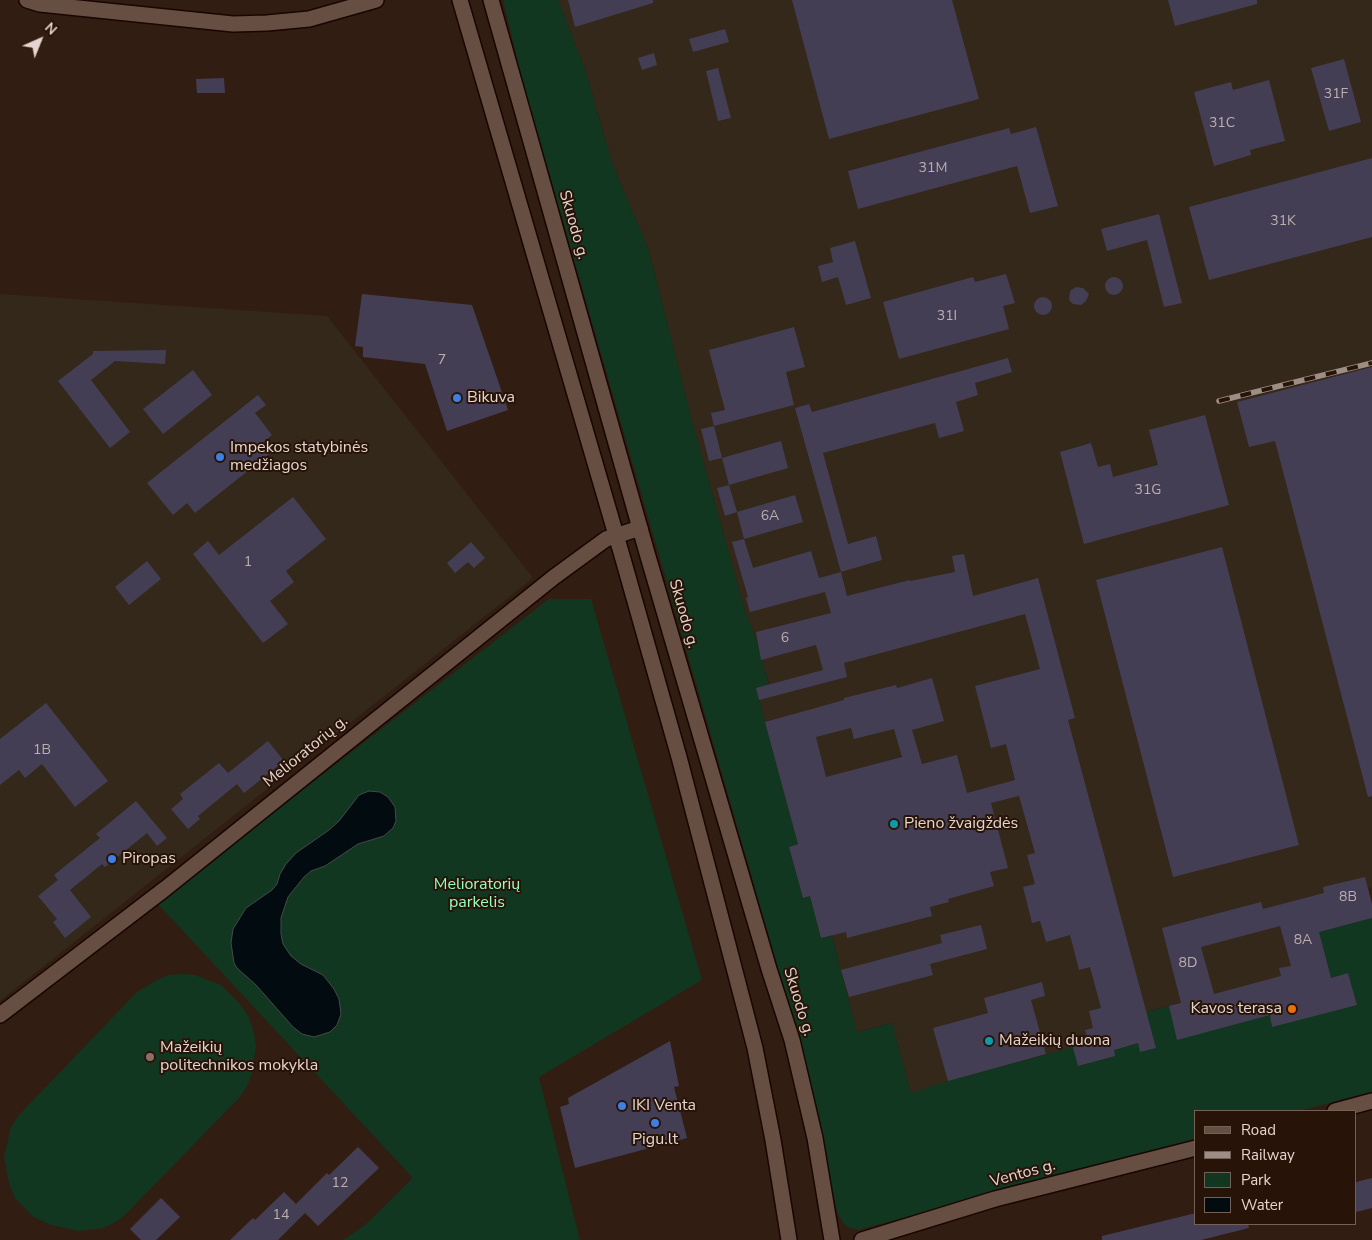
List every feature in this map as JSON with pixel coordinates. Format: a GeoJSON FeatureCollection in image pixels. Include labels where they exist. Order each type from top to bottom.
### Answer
{"type":"FeatureCollection","features":[{"type":"Feature","properties":{"kind":"main road"},"geometry":{"type":"LineString","coordinates":[[27,0],[40,4],[233,24],[309,19],[376,0]]}},
{"type":"Feature","properties":{"kind":"main road"},"geometry":{"type":"LineString","coordinates":[[460,0],[616,536],[678,757],[755,1048],[789,1240]]}},
{"type":"Feature","properties":{"kind":"main road","name":"Skuodo g."},"geometry":{"type":"LineString","coordinates":[[491,0],[640,528],[769,969],[792,1040],[815,1138],[832,1240]]}},
{"type":"Feature","properties":{"kind":"main road","name":"Melioratorių g."},"geometry":{"type":"LineString","coordinates":[[0,1014],[166,888],[554,577],[606,538],[640,528]]}},
{"type":"Feature","properties":{"kind":"main road"},"geometry":{"type":"LineString","coordinates":[[1339,1110],[1372,1101]]}},
{"type":"Feature","properties":{"kind":"main road","name":"Ventos g."},"geometry":{"type":"LineString","coordinates":[[862,1240],[995,1199],[1194,1149]]}},
{"type":"Feature","properties":{"kind":"shaded area"},"geometry":{"type":"Polygon","coordinates":[[[558,0],[1372,0],[1372,887],[1368,889],[1372,904],[1372,918],[1334,928],[1331,978],[1348,973],[1357,1005],[1272,1027],[1269,1016],[1177,1040],[1168,1006],[1146,1012],[1156,1048],[1140,1051],[1138,1044],[1115,1056],[1079,1066],[1046,1054],[911,1093],[892,1023],[857,1032],[832,936],[821,938],[810,897],[803,898],[789,847],[797,845],[756,688],[769,684],[754,633],[746,614],[694,428],[648,248],[612,163],[585,69],[558,0]]]}},
{"type":"Feature","properties":{"kind":"shaded area"},"geometry":{"type":"Polygon","coordinates":[[[0,294],[327,316],[533,578],[0,1001],[0,294]]]}},
{"type":"Feature","properties":{"kind":"green space"},"geometry":{"type":"Polygon","coordinates":[[[503,0],[558,0],[585,69],[612,163],[648,248],[694,428],[746,614],[754,633],[769,685],[756,688],[798,844],[789,847],[803,898],[810,896],[821,938],[832,936],[857,1032],[892,1023],[911,1093],[1073,1047],[1079,1066],[1115,1056],[1114,1050],[1138,1043],[1140,1051],[1156,1047],[1146,1012],[1169,1006],[1178,1039],[1270,1015],[1272,1026],[1357,1004],[1348,973],[1331,978],[1315,917],[1330,913],[1334,928],[1372,918],[1372,1092],[1303,1110],[1194,1110],[1194,1140],[859,1230],[848,1227],[843,1223],[837,1212],[801,1048],[522,79],[503,0]]]}},
{"type":"Feature","properties":{"kind":"green space","name":"Melioratorių parkelis"},"geometry":{"type":"Polygon","coordinates":[[[549,599],[591,599],[702,980],[539,1077],[580,1240],[343,1240],[364,1226],[413,1178],[157,903],[549,599]]]}},
{"type":"Feature","properties":{"kind":"green space"},"geometry":{"type":"Polygon","coordinates":[[[169,975],[195,975],[221,985],[240,1004],[249,1017],[256,1047],[251,1077],[246,1088],[240,1097],[123,1217],[112,1224],[103,1228],[79,1231],[51,1225],[32,1216],[15,1198],[9,1183],[4,1157],[11,1127],[19,1115],[137,992],[169,975]]]}},
{"type":"Feature","properties":{"kind":"water"},"geometry":{"type":"Polygon","coordinates":[[[369,791],[380,792],[388,797],[395,807],[396,821],[393,828],[384,836],[358,844],[325,866],[311,871],[288,897],[281,918],[283,944],[291,956],[301,964],[323,975],[339,999],[341,1014],[337,1025],[330,1032],[314,1037],[302,1034],[293,1027],[256,985],[237,968],[234,963],[231,943],[233,929],[246,908],[272,890],[277,884],[286,864],[296,853],[329,830],[339,821],[359,795],[369,791]]]}},
{"type":"Feature","properties":{"kind":"building"},"geometry":{"type":"Polygon","coordinates":[[[568,0],[653,0],[653,3],[575,27],[568,0]]]}},
{"type":"Feature","properties":{"kind":"building"},"geometry":{"type":"Polygon","coordinates":[[[792,0],[952,0],[979,99],[829,139],[792,0]]]}},
{"type":"Feature","properties":{"kind":"building"},"geometry":{"type":"Polygon","coordinates":[[[1168,0],[1257,0],[1257,4],[1175,26],[1168,0]]]}},
{"type":"Feature","properties":{"kind":"building"},"geometry":{"type":"Polygon","coordinates":[[[725,29],[729,42],[693,52],[689,39],[725,29]]]}},
{"type":"Feature","properties":{"kind":"building"},"geometry":{"type":"Polygon","coordinates":[[[654,53],[657,65],[642,70],[638,58],[654,53]]]}},
{"type":"Feature","properties":{"kind":"building"},"geometry":{"type":"Polygon","coordinates":[[[1344,59],[1361,122],[1329,131],[1311,68],[1344,59]]]}},
{"type":"Feature","properties":{"kind":"building"},"geometry":{"type":"Polygon","coordinates":[[[718,68],[731,118],[718,121],[706,71],[718,68]]]}},
{"type":"Feature","properties":{"kind":"building"},"geometry":{"type":"Polygon","coordinates":[[[224,78],[225,93],[197,93],[196,79],[224,78]]]}},
{"type":"Feature","properties":{"kind":"building"},"geometry":{"type":"Polygon","coordinates":[[[1269,80],[1285,141],[1250,150],[1251,155],[1214,166],[1194,92],[1231,82],[1233,90],[1269,80]]]}},
{"type":"Feature","properties":{"kind":"building"},"geometry":{"type":"Polygon","coordinates":[[[1036,127],[1058,206],[1030,213],[1017,166],[858,209],[848,171],[1009,128],[1011,134],[1036,127]]]}},
{"type":"Feature","properties":{"kind":"building"},"geometry":{"type":"Polygon","coordinates":[[[1372,158],[1372,237],[1209,280],[1189,207],[1372,158]]]}},
{"type":"Feature","properties":{"kind":"building"},"geometry":{"type":"Polygon","coordinates":[[[1159,214],[1182,303],[1164,307],[1147,240],[1107,251],[1101,229],[1159,214]]]}},
{"type":"Feature","properties":{"kind":"building"},"geometry":{"type":"Polygon","coordinates":[[[855,241],[871,298],[846,305],[838,277],[822,282],[818,266],[833,262],[830,248],[855,241]]]}},
{"type":"Feature","properties":{"kind":"building"},"geometry":{"type":"Polygon","coordinates":[[[1006,274],[1015,303],[1003,306],[1009,329],[899,359],[883,302],[973,277],[975,282],[1006,274]]]}},
{"type":"Feature","properties":{"kind":"building"},"geometry":{"type":"Polygon","coordinates":[[[1110,277],[1118,277],[1123,282],[1121,293],[1110,295],[1105,290],[1105,282],[1110,277]]]}},
{"type":"Feature","properties":{"kind":"building"},"geometry":{"type":"Polygon","coordinates":[[[1076,287],[1083,288],[1089,294],[1086,301],[1081,305],[1073,304],[1069,300],[1070,291],[1076,287]]]}},
{"type":"Feature","properties":{"kind":"building"},"geometry":{"type":"Polygon","coordinates":[[[362,294],[472,305],[508,410],[447,431],[425,364],[363,357],[363,347],[355,346],[362,294]]]}},
{"type":"Feature","properties":{"kind":"building"},"geometry":{"type":"Polygon","coordinates":[[[1039,297],[1047,297],[1052,302],[1050,313],[1039,315],[1034,310],[1034,302],[1039,297]]]}},
{"type":"Feature","properties":{"kind":"building"},"geometry":{"type":"Polygon","coordinates":[[[794,327],[805,367],[786,372],[794,405],[714,426],[711,413],[725,410],[709,350],[794,327]]]}},
{"type":"Feature","properties":{"kind":"building"},"geometry":{"type":"Polygon","coordinates":[[[166,350],[165,364],[115,361],[91,380],[130,432],[110,448],[58,381],[93,354],[93,351],[166,350]]]}},
{"type":"Feature","properties":{"kind":"building"},"geometry":{"type":"Polygon","coordinates":[[[1008,358],[1012,372],[975,383],[978,395],[956,402],[964,431],[939,438],[935,423],[823,453],[848,544],[876,536],[882,560],[841,572],[795,408],[809,404],[812,412],[1008,358]]]}},
{"type":"Feature","properties":{"kind":"building"},"geometry":{"type":"Polygon","coordinates":[[[1372,367],[1372,796],[1368,797],[1275,441],[1249,447],[1237,402],[1372,367]]]}},
{"type":"Feature","properties":{"kind":"building"},"geometry":{"type":"Polygon","coordinates":[[[193,370],[212,395],[163,434],[143,409],[193,370]]]}},
{"type":"Feature","properties":{"kind":"building"},"geometry":{"type":"Polygon","coordinates":[[[258,395],[266,405],[255,413],[272,435],[261,444],[269,454],[195,513],[187,503],[173,515],[147,483],[258,395]]]}},
{"type":"Feature","properties":{"kind":"building"},"geometry":{"type":"Polygon","coordinates":[[[1205,415],[1229,505],[1084,544],[1060,452],[1091,443],[1098,467],[1110,464],[1113,477],[1158,465],[1149,430],[1205,415]]]}},
{"type":"Feature","properties":{"kind":"building"},"geometry":{"type":"Polygon","coordinates":[[[714,426],[722,458],[709,461],[701,429],[714,426]]]}},
{"type":"Feature","properties":{"kind":"building"},"geometry":{"type":"Polygon","coordinates":[[[781,441],[788,468],[729,485],[722,458],[781,441]]]}},
{"type":"Feature","properties":{"kind":"building"},"geometry":{"type":"Polygon","coordinates":[[[729,485],[737,512],[725,516],[717,488],[729,485]]]}},
{"type":"Feature","properties":{"kind":"building"},"geometry":{"type":"Polygon","coordinates":[[[795,495],[803,522],[744,539],[737,512],[795,495]]]}},
{"type":"Feature","properties":{"kind":"building"},"geometry":{"type":"Polygon","coordinates":[[[293,497],[326,539],[286,571],[294,582],[270,601],[288,624],[263,643],[193,554],[208,541],[219,555],[293,497]]]}},
{"type":"Feature","properties":{"kind":"building"},"geometry":{"type":"Polygon","coordinates":[[[744,539],[753,568],[811,551],[819,578],[841,572],[847,596],[910,580],[955,572],[952,556],[964,554],[973,596],[1038,578],[1075,718],[1068,720],[1156,1048],[1140,1052],[1138,1043],[1114,1050],[1115,1056],[1078,1066],[1072,1044],[1088,1040],[1085,1030],[1093,1028],[1089,1011],[1101,1008],[1090,967],[1079,970],[1070,935],[1046,942],[1040,921],[1032,923],[1023,887],[1035,884],[1027,855],[1035,853],[1019,796],[991,803],[1008,868],[990,872],[994,886],[948,899],[949,902],[930,907],[932,916],[847,938],[846,932],[821,938],[810,896],[803,898],[789,847],[798,844],[765,722],[844,700],[844,698],[896,685],[897,688],[932,678],[944,721],[912,730],[922,764],[957,755],[967,793],[1015,780],[1006,744],[991,748],[975,686],[1040,669],[1025,614],[844,663],[847,677],[759,700],[756,688],[823,670],[816,645],[761,660],[756,632],[831,613],[825,592],[750,612],[746,598],[748,597],[732,542],[744,539]],[[851,728],[816,737],[826,777],[902,757],[894,729],[854,739],[851,728]]]}},
{"type":"Feature","properties":{"kind":"building"},"geometry":{"type":"Polygon","coordinates":[[[471,542],[485,558],[474,568],[468,562],[455,573],[447,563],[471,542]]]}},
{"type":"Feature","properties":{"kind":"building"},"geometry":{"type":"Polygon","coordinates":[[[1222,547],[1299,845],[1173,877],[1096,580],[1222,547]]]}},
{"type":"Feature","properties":{"kind":"building"},"geometry":{"type":"Polygon","coordinates":[[[147,561],[161,579],[129,605],[115,587],[147,561]]]}},
{"type":"Feature","properties":{"kind":"building"},"geometry":{"type":"Polygon","coordinates":[[[46,703],[108,781],[75,807],[42,764],[25,778],[19,770],[0,785],[0,739],[46,703]]]}},
{"type":"Feature","properties":{"kind":"building"},"geometry":{"type":"Polygon","coordinates":[[[268,741],[284,761],[244,793],[237,784],[198,816],[200,819],[188,829],[171,809],[183,799],[180,794],[219,763],[228,773],[268,741]]]}},
{"type":"Feature","properties":{"kind":"building"},"geometry":{"type":"Polygon","coordinates":[[[136,801],[167,838],[157,846],[147,833],[105,867],[102,864],[70,890],[91,917],[65,938],[53,922],[57,919],[38,896],[58,880],[54,875],[100,838],[96,834],[136,801]]]}},
{"type":"Feature","properties":{"kind":"building"},"geometry":{"type":"Polygon","coordinates":[[[1365,877],[1372,904],[1372,918],[1319,932],[1331,978],[1348,973],[1357,1005],[1272,1027],[1270,1015],[1177,1040],[1169,1006],[1181,1003],[1162,928],[1261,902],[1263,909],[1324,893],[1323,887],[1365,877]],[[1280,926],[1201,947],[1214,994],[1281,976],[1279,968],[1291,966],[1280,926]]]}},
{"type":"Feature","properties":{"kind":"building"},"geometry":{"type":"Polygon","coordinates":[[[981,925],[987,949],[930,964],[933,975],[849,997],[841,970],[942,943],[940,935],[981,925]]]}},
{"type":"Feature","properties":{"kind":"building","name":"Mažeikių duona"},"geometry":{"type":"Polygon","coordinates":[[[1042,982],[1045,996],[1031,1000],[1046,1054],[948,1081],[933,1028],[988,1013],[984,998],[1042,982]]]}},
{"type":"Feature","properties":{"kind":"building","name":"IKI Venta"},"geometry":{"type":"Polygon","coordinates":[[[670,1041],[679,1086],[674,1087],[687,1138],[575,1168],[560,1107],[569,1104],[568,1098],[670,1041]]]}},
{"type":"Feature","properties":{"kind":"building"},"geometry":{"type":"Polygon","coordinates":[[[358,1147],[379,1168],[318,1226],[305,1213],[278,1240],[230,1240],[253,1218],[255,1220],[284,1192],[296,1204],[327,1173],[329,1175],[358,1147]]]}},
{"type":"Feature","properties":{"kind":"building"},"geometry":{"type":"Polygon","coordinates":[[[1372,1178],[1372,1208],[1357,1212],[1357,1182],[1372,1178]]]}},
{"type":"Feature","properties":{"kind":"building"},"geometry":{"type":"Polygon","coordinates":[[[161,1198],[180,1217],[156,1240],[141,1240],[130,1229],[161,1198]]]}},
{"type":"Feature","properties":{"kind":"building"},"geometry":{"type":"Polygon","coordinates":[[[1194,1213],[1194,1225],[1248,1225],[1249,1228],[1201,1240],[1102,1240],[1102,1236],[1194,1213]]]}},
{"type":"Feature","properties":{"kind":"railway"},"geometry":{"type":"LineString","coordinates":[[1219,401],[1372,363]]}},
{"type":"Feature","properties":{"kind":"place","name":"Bikuva"},"geometry":{"type":"Point","coordinates":[457,398]}},
{"type":"Feature","properties":{"kind":"place","name":"Impekos statybinės medžiagos"},"geometry":{"type":"Point","coordinates":[220,457]}},
{"type":"Feature","properties":{"kind":"place","name":"Pieno žvaigždės"},"geometry":{"type":"Point","coordinates":[894,824]}},
{"type":"Feature","properties":{"kind":"place","name":"Piropas"},"geometry":{"type":"Point","coordinates":[112,859]}},
{"type":"Feature","properties":{"kind":"place","name":"Kavos terasa"},"geometry":{"type":"Point","coordinates":[1292,1009]}},
{"type":"Feature","properties":{"kind":"place","name":"Mažeikių duona"},"geometry":{"type":"Point","coordinates":[989,1041]}},
{"type":"Feature","properties":{"kind":"place","name":"Mažeikių politechnikos mokykla"},"geometry":{"type":"Point","coordinates":[150,1057]}},
{"type":"Feature","properties":{"kind":"place","name":"IKI Venta"},"geometry":{"type":"Point","coordinates":[622,1106]}},
{"type":"Feature","properties":{"kind":"place","name":"Pigu.lt"},"geometry":{"type":"Point","coordinates":[655,1123]}}]}
